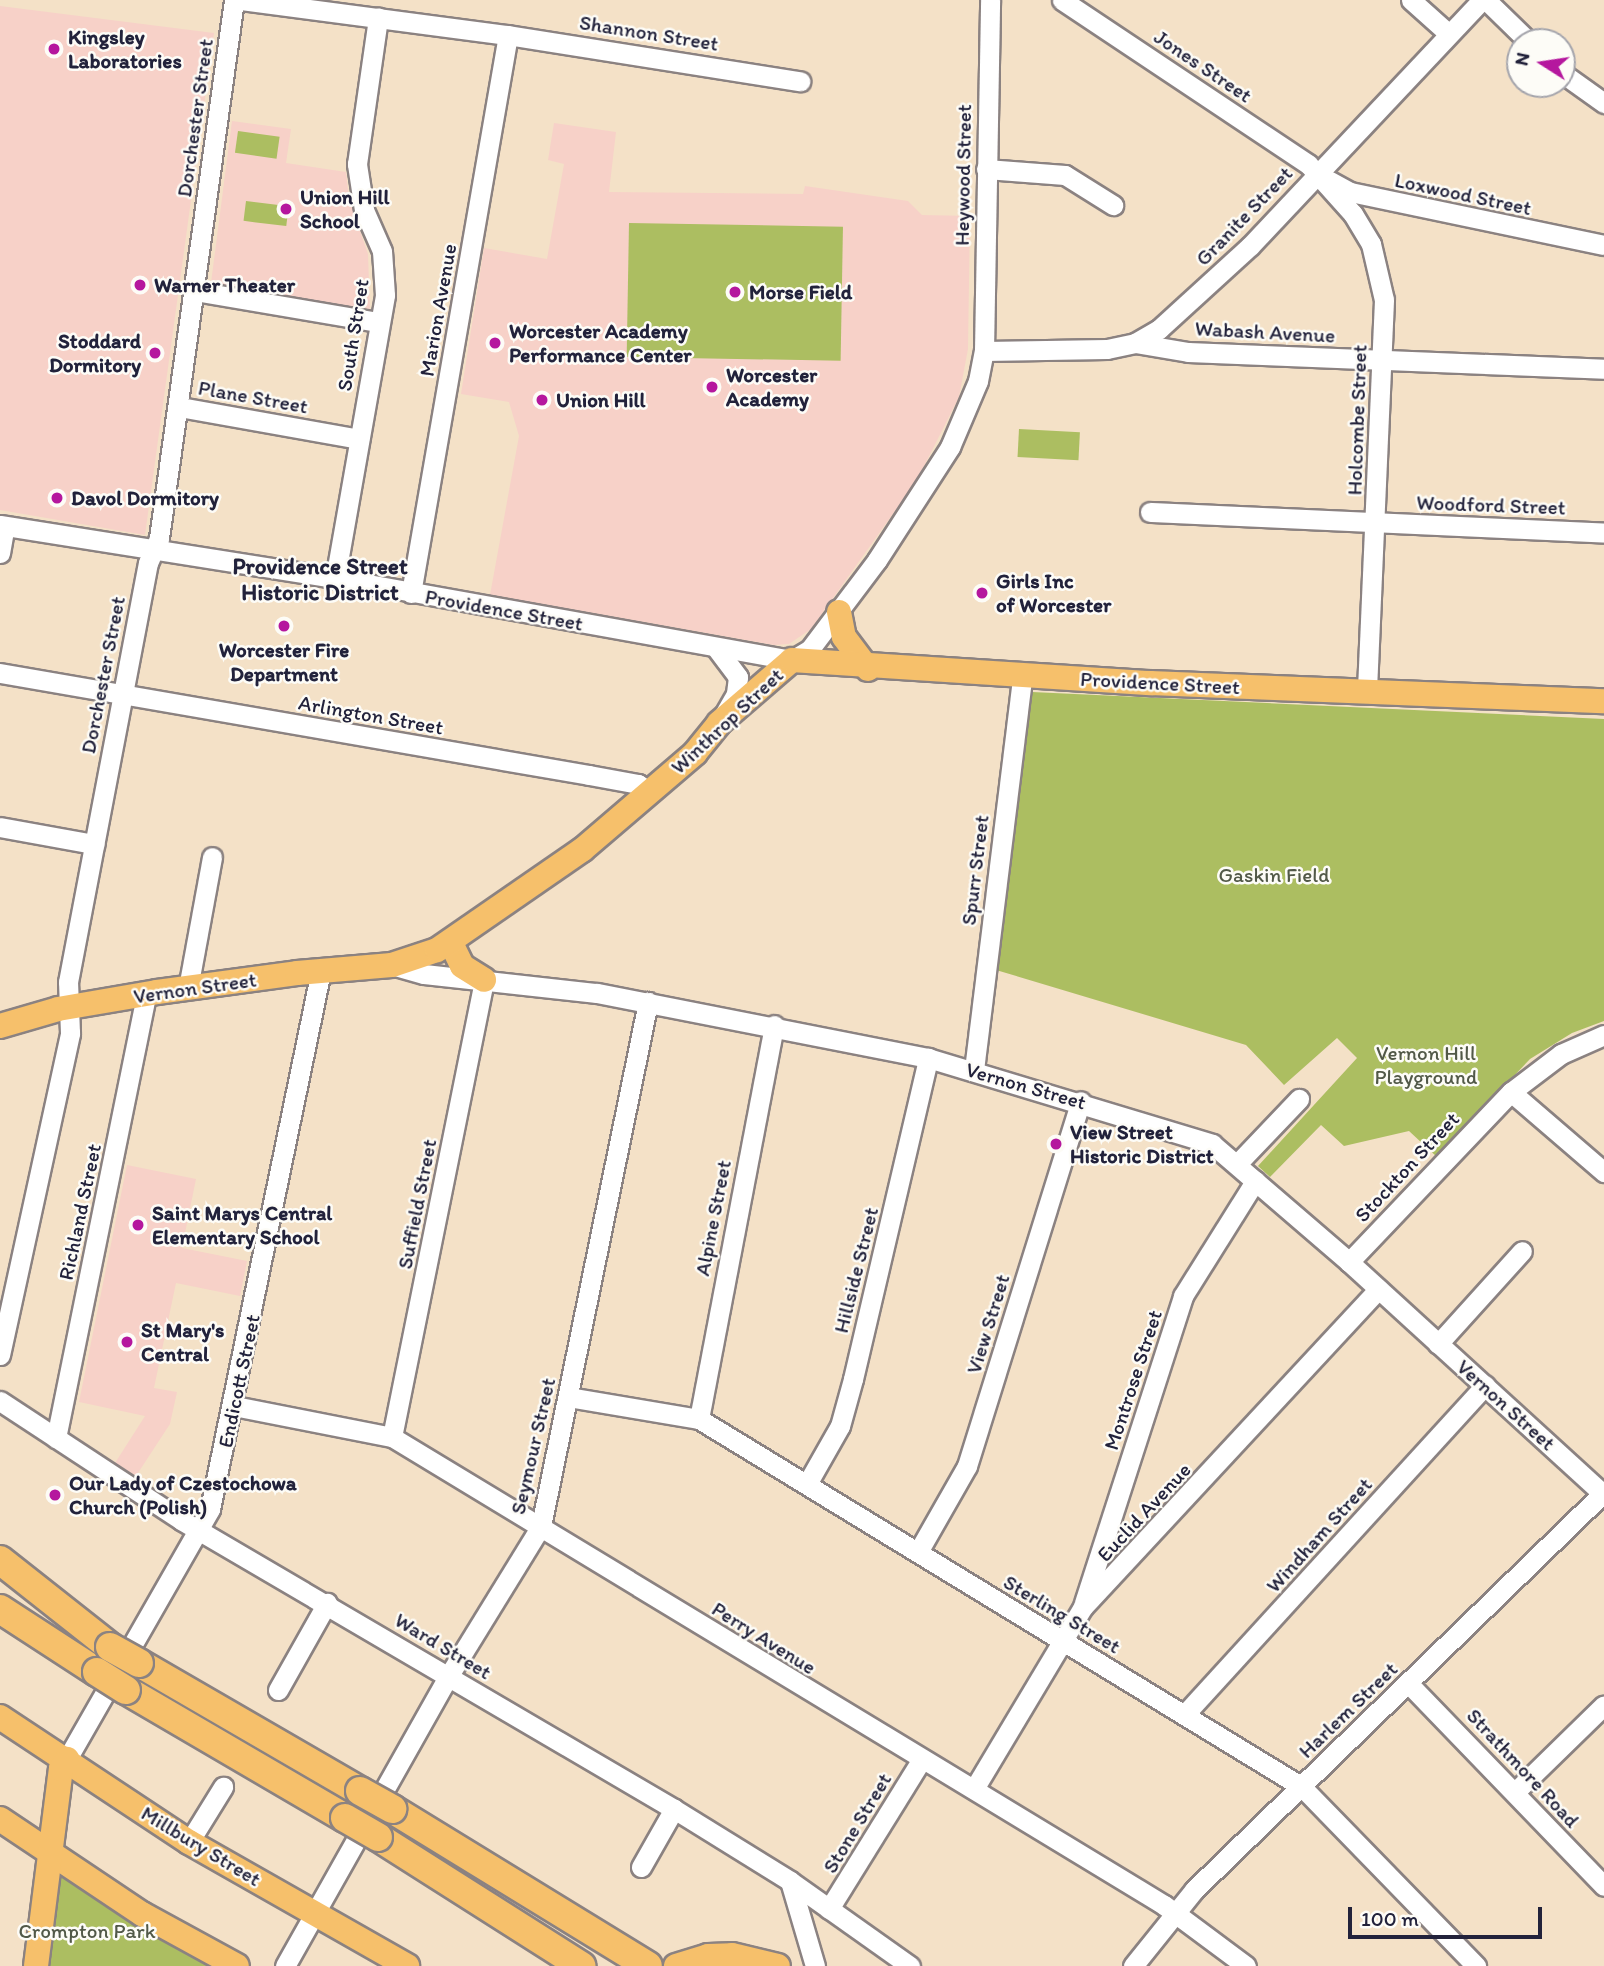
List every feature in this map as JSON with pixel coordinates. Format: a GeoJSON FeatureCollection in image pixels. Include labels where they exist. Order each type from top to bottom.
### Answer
{"type":"FeatureCollection","features":[{"type":"Feature","properties":{"kind":"highway"},"geometry":{"type":"LineString","coordinates":[[0,1560],[110,1647]]}},
{"type":"Feature","properties":{"kind":"highway"},"geometry":{"type":"LineString","coordinates":[[0,1573],[110,1647],[392,1809],[644,1964]]}},
{"type":"Feature","properties":{"kind":"highway"},"geometry":{"type":"LineString","coordinates":[[0,1609],[126,1690],[378,1837],[581,1966]]}},
{"type":"Feature","properties":{"kind":"main road"},"geometry":{"type":"LineString","coordinates":[[839,612],[844,637],[868,669]]}},
{"type":"Feature","properties":{"kind":"main road","name":"Providence Street"},"geometry":{"type":"LineString","coordinates":[[792,660],[868,669],[1022,677],[1604,701]]}},
{"type":"Feature","properties":{"kind":"main road","name":"Winthrop Street"},"geometry":{"type":"LineString","coordinates":[[392,965],[451,943],[582,850],[695,753],[719,723],[792,660]]}},
{"type":"Feature","properties":{"kind":"main road"},"geometry":{"type":"LineString","coordinates":[[451,943],[462,966],[484,980]]}},
{"type":"Feature","properties":{"kind":"main road","name":"Vernon Street"},"geometry":{"type":"LineString","coordinates":[[0,1026],[69,1007],[188,988],[321,970],[392,965]]}},
{"type":"Feature","properties":{"kind":"main road","name":"Millbury Street"},"geometry":{"type":"LineString","coordinates":[[0,1717],[189,1842],[407,1966]]}},
{"type":"Feature","properties":{"kind":"main road","name":"Endicott Street"},"geometry":{"type":"LineString","coordinates":[[36,1966],[61,1769],[66,1759]]}},
{"type":"Feature","properties":{"kind":"main road"},"geometry":{"type":"LineString","coordinates":[[0,1819],[142,1914],[236,1966]]}},
{"type":"Feature","properties":{"kind":"main road"},"geometry":{"type":"LineString","coordinates":[[676,1966],[708,1956],[732,1955],[778,1966]]}},
{"type":"Feature","properties":{"kind":"street","name":"Dorchester Street"},"geometry":{"type":"LineString","coordinates":[[0,1355],[70,1033],[68,982],[180,407],[234,0]]}},
{"type":"Feature","properties":{"kind":"street","name":"Shannon Street"},"geometry":{"type":"LineString","coordinates":[[242,0],[508,35],[800,80]]}},
{"type":"Feature","properties":{"kind":"street","name":"Heywood Street"},"geometry":{"type":"LineString","coordinates":[[984,351],[990,0]]}},
{"type":"Feature","properties":{"kind":"street","name":"Jones Street"},"geometry":{"type":"LineString","coordinates":[[1062,0],[1317,173]]}},
{"type":"Feature","properties":{"kind":"street"},"geometry":{"type":"LineString","coordinates":[[1411,0],[1449,34]]}},
{"type":"Feature","properties":{"kind":"street"},"geometry":{"type":"LineString","coordinates":[[1484,0],[1514,28]]}},
{"type":"Feature","properties":{"kind":"street","name":"Granite Street"},"geometry":{"type":"LineString","coordinates":[[984,351],[1107,349],[1135,343],[1183,310],[1484,0]]}},
{"type":"Feature","properties":{"kind":"street","name":"South Street"},"geometry":{"type":"LineString","coordinates":[[335,579],[386,278],[382,251],[359,193],[357,164],[378,18]]}},
{"type":"Feature","properties":{"kind":"street","name":"Marion Avenue"},"geometry":{"type":"LineString","coordinates":[[411,593],[508,35]]}},
{"type":"Feature","properties":{"kind":"street"},"geometry":{"type":"LineString","coordinates":[[1576,83],[1604,103]]}},
{"type":"Feature","properties":{"kind":"street"},"geometry":{"type":"LineString","coordinates":[[986,169],[1065,175],[1113,205]]}},
{"type":"Feature","properties":{"kind":"street","name":"Loxwood Street"},"geometry":{"type":"LineString","coordinates":[[1317,173],[1350,192],[1604,244]]}},
{"type":"Feature","properties":{"kind":"street","name":"Holcombe Street"},"geometry":{"type":"LineString","coordinates":[[1317,173],[1353,215],[1376,257],[1383,286],[1376,523],[1367,690]]}},
{"type":"Feature","properties":{"kind":"street"},"geometry":{"type":"LineString","coordinates":[[195,291],[379,321]]}},
{"type":"Feature","properties":{"kind":"street","name":"Wabash Avenue"},"geometry":{"type":"LineString","coordinates":[[1135,343],[1155,350],[1604,369]]}},
{"type":"Feature","properties":{"kind":"street","name":"Winthrop Street"},"geometry":{"type":"LineString","coordinates":[[792,660],[810,649],[839,612],[950,447],[969,409],[984,351]]}},
{"type":"Feature","properties":{"kind":"street","name":"Plane Street"},"geometry":{"type":"LineString","coordinates":[[180,407],[359,439]]}},
{"type":"Feature","properties":{"kind":"street","name":"Woodford Street"},"geometry":{"type":"LineString","coordinates":[[1150,512],[1604,533]]}},
{"type":"Feature","properties":{"kind":"street"},"geometry":{"type":"LineString","coordinates":[[0,553],[2,526]]}},
{"type":"Feature","properties":{"kind":"street","name":"Providence Street"},"geometry":{"type":"LineString","coordinates":[[2,526],[335,579],[792,660]]}},
{"type":"Feature","properties":{"kind":"street"},"geometry":{"type":"LineString","coordinates":[[718,649],[733,666],[738,683],[719,723]]}},
{"type":"Feature","properties":{"kind":"street","name":"Arlington Street"},"geometry":{"type":"LineString","coordinates":[[0,673],[638,784],[650,792]]}},
{"type":"Feature","properties":{"kind":"street","name":"Spurr Street"},"geometry":{"type":"LineString","coordinates":[[974,1070],[1022,677]]}},
{"type":"Feature","properties":{"kind":"street"},"geometry":{"type":"LineString","coordinates":[[0,827],[94,844]]}},
{"type":"Feature","properties":{"kind":"street"},"geometry":{"type":"LineString","coordinates":[[188,988],[212,857]]}},
{"type":"Feature","properties":{"kind":"street","name":"Vernon Street"},"geometry":{"type":"LineString","coordinates":[[392,965],[649,1002],[928,1058],[1081,1101],[1212,1144],[1349,1262],[1603,1494]]}},
{"type":"Feature","properties":{"kind":"street","name":"Endicott Street"},"geometry":{"type":"LineString","coordinates":[[66,1759],[200,1528],[214,1497],[321,970]]}},
{"type":"Feature","properties":{"kind":"street","name":"Suffield Street"},"geometry":{"type":"LineString","coordinates":[[392,1437],[484,980]]}},
{"type":"Feature","properties":{"kind":"street","name":"Richland Street"},"geometry":{"type":"LineString","coordinates":[[56,1438],[146,995]]}},
{"type":"Feature","properties":{"kind":"street","name":"Seymour Street"},"geometry":{"type":"LineString","coordinates":[[285,1966],[448,1677],[541,1526],[649,1002]]}},
{"type":"Feature","properties":{"kind":"street","name":"Alpine Street"},"geometry":{"type":"LineString","coordinates":[[699,1419],[774,1025]]}},
{"type":"Feature","properties":{"kind":"street","name":"Stockton Street"},"geometry":{"type":"LineString","coordinates":[[1349,1262],[1510,1092],[1561,1055],[1604,1035]]}},
{"type":"Feature","properties":{"kind":"street","name":"Hillside Street"},"geometry":{"type":"LineString","coordinates":[[807,1484],[840,1426],[928,1058]]}},
{"type":"Feature","properties":{"kind":"street"},"geometry":{"type":"LineString","coordinates":[[1510,1092],[1604,1172]]}},
{"type":"Feature","properties":{"kind":"street"},"geometry":{"type":"LineString","coordinates":[[1237,1164],[1299,1098]]}},
{"type":"Feature","properties":{"kind":"street","name":"View Street"},"geometry":{"type":"LineString","coordinates":[[918,1552],[967,1466],[1081,1101]]}},
{"type":"Feature","properties":{"kind":"street","name":"Montrose Street"},"geometry":{"type":"LineString","coordinates":[[1083,1607],[1183,1296],[1255,1181]]}},
{"type":"Feature","properties":{"kind":"street"},"geometry":{"type":"LineString","coordinates":[[1438,1344],[1522,1251]]}},
{"type":"Feature","properties":{"kind":"street","name":"Euclid Avenue"},"geometry":{"type":"LineString","coordinates":[[974,1789],[1060,1640],[1083,1607],[1378,1289]]}},
{"type":"Feature","properties":{"kind":"street","name":"Windham Street"},"geometry":{"type":"LineString","coordinates":[[1185,1714],[1485,1386]]}},
{"type":"Feature","properties":{"kind":"street","name":"Sterling Street"},"geometry":{"type":"LineString","coordinates":[[568,1397],[699,1419],[1302,1787],[1476,1966]]}},
{"type":"Feature","properties":{"kind":"street","name":"Ward Street"},"geometry":{"type":"LineString","coordinates":[[0,1401],[200,1528],[674,1809],[790,1881],[910,1966]]}},
{"type":"Feature","properties":{"kind":"street","name":"Perry Avenue"},"geometry":{"type":"LineString","coordinates":[[234,1406],[392,1437],[1175,1912],[1246,1966]]}},
{"type":"Feature","properties":{"kind":"street","name":"Harlem Street"},"geometry":{"type":"LineString","coordinates":[[1133,1966],[1175,1912],[1603,1494]]}},
{"type":"Feature","properties":{"kind":"street"},"geometry":{"type":"LineString","coordinates":[[278,1690],[327,1603]]}},
{"type":"Feature","properties":{"kind":"street","name":"Strathmore Road"},"geometry":{"type":"LineString","coordinates":[[1408,1683],[1604,1886]]}},
{"type":"Feature","properties":{"kind":"street"},"geometry":{"type":"LineString","coordinates":[[1516,1792],[1604,1705]]}},
{"type":"Feature","properties":{"kind":"street","name":"Stone Street"},"geometry":{"type":"LineString","coordinates":[[829,1909],[922,1759]]}},
{"type":"Feature","properties":{"kind":"street"},"geometry":{"type":"LineString","coordinates":[[189,1842],[223,1787]]}},
{"type":"Feature","properties":{"kind":"street"},"geometry":{"type":"LineString","coordinates":[[641,1867],[674,1809]]}},
{"type":"Feature","properties":{"kind":"street"},"geometry":{"type":"LineString","coordinates":[[790,1881],[815,1966]]}},
{"type":"Feature","properties":{"kind":"shaded area"},"geometry":{"type":"Polygon","coordinates":[[[0,6],[214,33],[145,535],[0,510],[0,6]]]}},
{"type":"Feature","properties":{"kind":"shaded area","name":"Union Hill School"},"geometry":{"type":"Polygon","coordinates":[[[232,121],[291,129],[286,163],[346,172],[349,199],[368,254],[370,310],[211,283],[232,121]]]}},
{"type":"Feature","properties":{"kind":"shaded area","name":"Worcester Academy"},"geometry":{"type":"Polygon","coordinates":[[[554,123],[616,132],[609,192],[803,194],[805,186],[908,201],[922,215],[970,216],[968,349],[959,397],[917,480],[811,629],[789,644],[774,645],[490,595],[519,436],[509,402],[461,394],[484,248],[547,259],[564,164],[548,160],[554,123]]]}},
{"type":"Feature","properties":{"kind":"shaded area","name":"St Mary's Central"},"geometry":{"type":"Polygon","coordinates":[[[127,1165],[196,1179],[182,1248],[247,1261],[240,1296],[176,1283],[154,1388],[177,1392],[170,1424],[136,1476],[115,1463],[145,1416],[79,1402],[127,1165]]]}},
{"type":"Feature","properties":{"kind":"green space"},"geometry":{"type":"Polygon","coordinates":[[[238,131],[280,137],[277,159],[235,153],[238,131]]]}},
{"type":"Feature","properties":{"kind":"green space"},"geometry":{"type":"Polygon","coordinates":[[[246,201],[289,206],[286,226],[244,221],[246,201]]]}},
{"type":"Feature","properties":{"kind":"green space","name":"Morse Field"},"geometry":{"type":"Polygon","coordinates":[[[629,223],[843,227],[841,361],[627,357],[629,223]]]}},
{"type":"Feature","properties":{"kind":"green space"},"geometry":{"type":"Polygon","coordinates":[[[1019,429],[1080,432],[1078,460],[1018,457],[1019,429]]]}},
{"type":"Feature","properties":{"kind":"green space","name":"Gaskin Field"},"geometry":{"type":"Polygon","coordinates":[[[1032,692],[1604,719],[1604,1021],[1572,1033],[1530,1059],[1437,1157],[1409,1131],[1344,1146],[1321,1125],[1270,1177],[1258,1166],[1357,1058],[1337,1038],[1284,1085],[1246,1045],[996,970],[1032,692]]]}},
{"type":"Feature","properties":{"kind":"green space","name":"Crompton Park"},"geometry":{"type":"Polygon","coordinates":[[[60,1872],[152,1934],[211,1966],[48,1966],[60,1872]]]}},
{"type":"Feature","properties":{"kind":"place","name":"Kingsley Laboratories"},"geometry":{"type":"Point","coordinates":[54,49]}},
{"type":"Feature","properties":{"kind":"place","name":"Union Hill School"},"geometry":{"type":"Point","coordinates":[286,209]}},
{"type":"Feature","properties":{"kind":"place","name":"Warner Theater"},"geometry":{"type":"Point","coordinates":[140,285]}},
{"type":"Feature","properties":{"kind":"place","name":"Morse Field"},"geometry":{"type":"Point","coordinates":[735,292]}},
{"type":"Feature","properties":{"kind":"place","name":"Worcester Academy Performance Center"},"geometry":{"type":"Point","coordinates":[495,343]}},
{"type":"Feature","properties":{"kind":"place","name":"Stoddard Dormitory"},"geometry":{"type":"Point","coordinates":[155,353]}},
{"type":"Feature","properties":{"kind":"place","name":"Worcester Academy"},"geometry":{"type":"Point","coordinates":[712,387]}},
{"type":"Feature","properties":{"kind":"place","name":"Union Hill"},"geometry":{"type":"Point","coordinates":[542,400]}},
{"type":"Feature","properties":{"kind":"place","name":"Davol Dormitory"},"geometry":{"type":"Point","coordinates":[57,498]}},
{"type":"Feature","properties":{"kind":"place","name":"Girls Inc of Worcester"},"geometry":{"type":"Point","coordinates":[982,593]}},
{"type":"Feature","properties":{"kind":"place","name":"Worcester Fire Department"},"geometry":{"type":"Point","coordinates":[284,626]}},
{"type":"Feature","properties":{"kind":"place","name":"View Street Historic District"},"geometry":{"type":"Point","coordinates":[1056,1144]}},
{"type":"Feature","properties":{"kind":"place","name":"Saint Marys Central Elementary School"},"geometry":{"type":"Point","coordinates":[138,1225]}},
{"type":"Feature","properties":{"kind":"place","name":"St Mary's Central"},"geometry":{"type":"Point","coordinates":[127,1342]}},
{"type":"Feature","properties":{"kind":"place","name":"Our Lady of Czestochowa Church (Polish)"},"geometry":{"type":"Point","coordinates":[55,1495]}},
{"type":"Feature","properties":{"kind":"district","name":"Providence Street Historic District"},"geometry":{"type":"Point","coordinates":[320,579]}},
{"type":"Feature","properties":{"kind":"park label","name":"Vernon Hill Playground"},"geometry":{"type":"Point","coordinates":[1426,1065]}}]}
